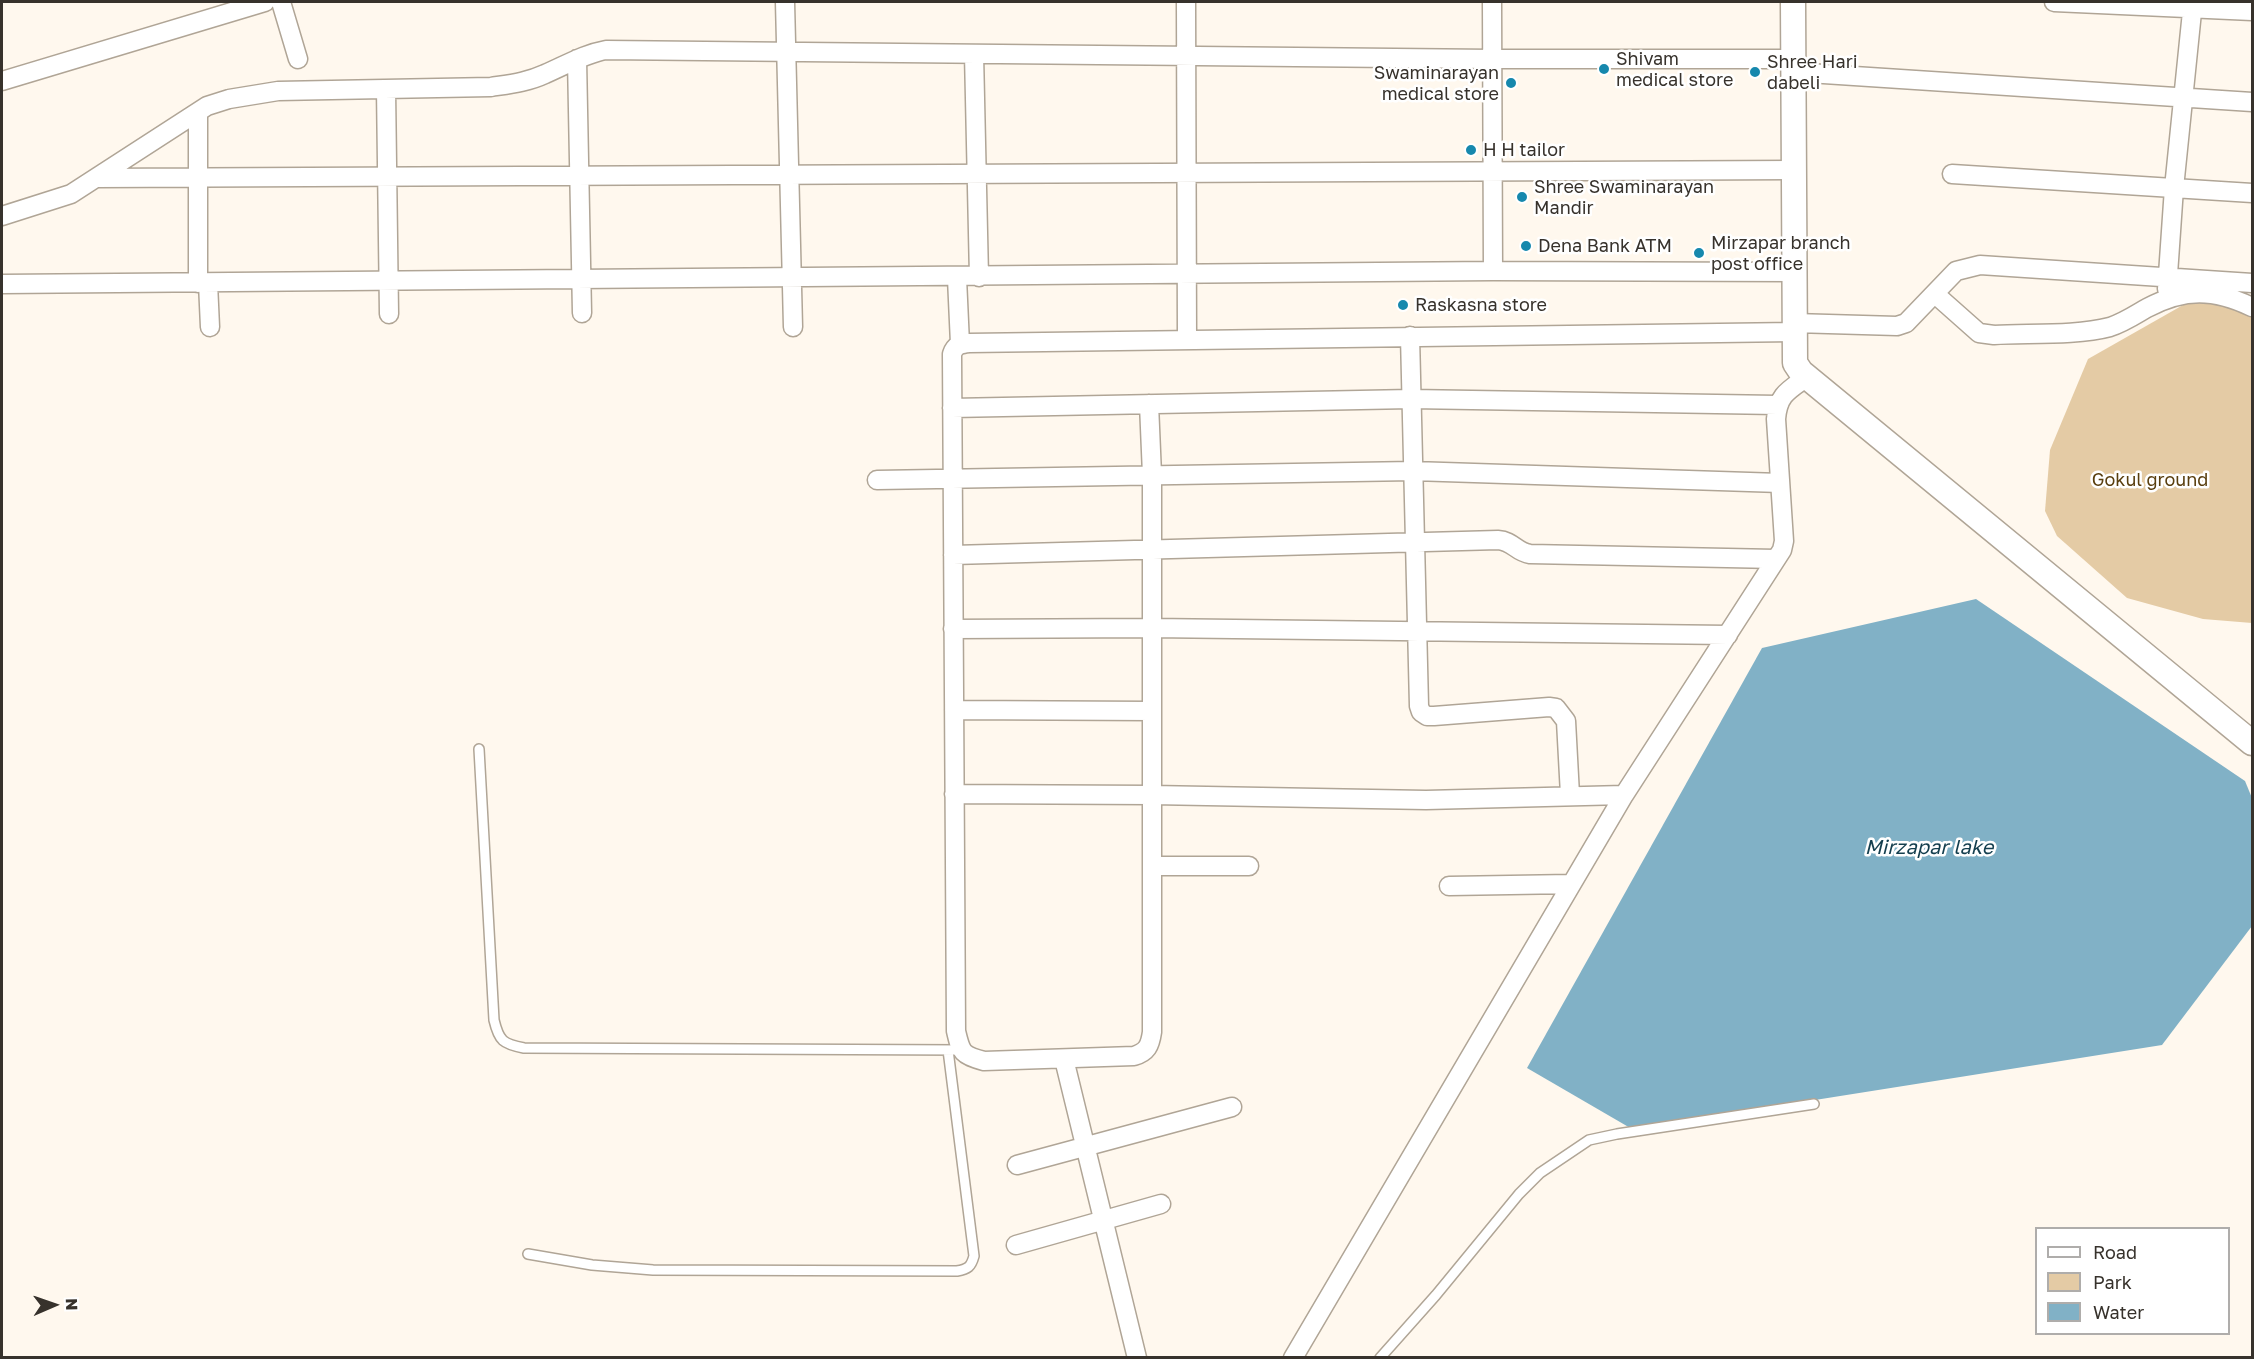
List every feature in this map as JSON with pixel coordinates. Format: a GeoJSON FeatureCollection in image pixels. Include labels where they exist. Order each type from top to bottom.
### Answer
{"type":"FeatureCollection","features":[{"type":"Feature","properties":{"kind":"street"},"geometry":{"type":"LineString","coordinates":[[2,81],[265,2]]}},
{"type":"Feature","properties":{"kind":"street"},"geometry":{"type":"LineString","coordinates":[[281,2],[298,59]]}},
{"type":"Feature","properties":{"kind":"street"},"geometry":{"type":"LineString","coordinates":[[785,2],[793,327]]}},
{"type":"Feature","properties":{"kind":"street"},"geometry":{"type":"LineString","coordinates":[[1186,2],[1187,340]]}},
{"type":"Feature","properties":{"kind":"street"},"geometry":{"type":"LineString","coordinates":[[1492,2],[1493,271]]}},
{"type":"Feature","properties":{"kind":"street"},"geometry":{"type":"LineString","coordinates":[[1792,2],[1795,363],[1807,377],[2253,742]]}},
{"type":"Feature","properties":{"kind":"street"},"geometry":{"type":"LineString","coordinates":[[2054,2],[2193,4],[2253,11]]}},
{"type":"Feature","properties":{"kind":"street"},"geometry":{"type":"LineString","coordinates":[[2166,298],[2174,188],[2193,4]]}},
{"type":"Feature","properties":{"kind":"street"},"geometry":{"type":"LineString","coordinates":[[2,216],[71,194],[207,106],[229,99],[270,92],[491,87],[520,83],[590,52],[606,50],[1492,59],[1793,66],[2253,102]]}},
{"type":"Feature","properties":{"kind":"street"},"geometry":{"type":"LineString","coordinates":[[974,54],[979,277]]}},
{"type":"Feature","properties":{"kind":"street"},"geometry":{"type":"LineString","coordinates":[[577,59],[582,313]]}},
{"type":"Feature","properties":{"kind":"street"},"geometry":{"type":"LineString","coordinates":[[386,89],[389,314]]}},
{"type":"Feature","properties":{"kind":"street"},"geometry":{"type":"LineString","coordinates":[[198,112],[198,178],[203,283],[210,327]]}},
{"type":"Feature","properties":{"kind":"street"},"geometry":{"type":"LineString","coordinates":[[97,178],[1793,170]]}},
{"type":"Feature","properties":{"kind":"street"},"geometry":{"type":"LineString","coordinates":[[1952,174],[2253,193]]}},
{"type":"Feature","properties":{"kind":"street"},"geometry":{"type":"LineString","coordinates":[[1149,404],[1152,475],[1152,1032],[1150,1046],[1144,1053],[1134,1056],[984,1061],[954,1050],[956,1030],[951,354],[960,344],[1897,326],[1913,318],[1956,271],[1980,265],[2253,283]]}},
{"type":"Feature","properties":{"kind":"street"},"geometry":{"type":"LineString","coordinates":[[2,285],[957,278],[1493,271],[1794,272]]}},
{"type":"Feature","properties":{"kind":"street"},"geometry":{"type":"LineString","coordinates":[[957,278],[960,344]]}},
{"type":"Feature","properties":{"kind":"street"},"geometry":{"type":"LineString","coordinates":[[1935,294],[1979,333],[1994,335],[2094,330],[2112,326],[2166,298],[2206,292],[2231,297],[2253,307]]}},
{"type":"Feature","properties":{"kind":"street"},"geometry":{"type":"LineString","coordinates":[[1410,336],[1419,706],[1421,712],[1427,716],[1434,716],[1557,708],[1566,721],[1570,795]]}},
{"type":"Feature","properties":{"kind":"street"},"geometry":{"type":"LineString","coordinates":[[1293,1358],[1624,795],[1782,550],[1784,541],[1777,405],[1784,393],[1807,377]]}},
{"type":"Feature","properties":{"kind":"street"},"geometry":{"type":"LineString","coordinates":[[952,408],[1411,399],[1777,405]]}},
{"type":"Feature","properties":{"kind":"street"},"geometry":{"type":"LineString","coordinates":[[878,480],[1413,471],[1780,483]]}},
{"type":"Feature","properties":{"kind":"street"},"geometry":{"type":"LineString","coordinates":[[953,555],[1505,541],[1513,544],[1523,553],[1530,554],[1776,559]]}},
{"type":"Feature","properties":{"kind":"street"},"geometry":{"type":"LineString","coordinates":[[953,629],[1152,627],[1728,635]]}},
{"type":"Feature","properties":{"kind":"street"},"geometry":{"type":"LineString","coordinates":[[954,710],[1152,711]]}},
{"type":"Feature","properties":{"kind":"street"},"geometry":{"type":"LineString","coordinates":[[954,794],[1426,800],[1624,795]]}},
{"type":"Feature","properties":{"kind":"street"},"geometry":{"type":"LineString","coordinates":[[1152,867],[1249,866]]}},
{"type":"Feature","properties":{"kind":"street"},"geometry":{"type":"LineString","coordinates":[[1449,886],[1571,884]]}},
{"type":"Feature","properties":{"kind":"street"},"geometry":{"type":"LineString","coordinates":[[1064,1059],[1137,1358]]}},
{"type":"Feature","properties":{"kind":"street"},"geometry":{"type":"LineString","coordinates":[[1017,1165],[1232,1107]]}},
{"type":"Feature","properties":{"kind":"street"},"geometry":{"type":"LineString","coordinates":[[1016,1245],[1161,1204]]}},
{"type":"Feature","properties":{"kind":"lane"},"geometry":{"type":"LineString","coordinates":[[479,749],[494,1020],[498,1035],[507,1045],[524,1048],[954,1050],[974,1256],[968,1269],[957,1271],[653,1270],[592,1265],[528,1254]]}},
{"type":"Feature","properties":{"kind":"lane"},"geometry":{"type":"LineString","coordinates":[[1380,1358],[1436,1295],[1519,1194],[1540,1173],[1589,1140],[1814,1104]]}},
{"type":"Feature","properties":{"kind":"green space","name":"Gokul ground"},"geometry":{"type":"Polygon","coordinates":[[[2206,292],[2252,312],[2252,623],[2203,619],[2127,598],[2057,536],[2045,511],[2050,450],[2088,359],[2206,292]]]}},
{"type":"Feature","properties":{"kind":"water","name":"Mirzapar lake"},"geometry":{"type":"Polygon","coordinates":[[[1976,599],[2245,781],[2252,798],[2252,926],[2162,1045],[1632,1129],[1527,1068],[1762,648],[1976,599]]]}},
{"type":"Feature","properties":{"kind":"place","name":"Shivam medical store"},"geometry":{"type":"Point","coordinates":[1604,69]}},
{"type":"Feature","properties":{"kind":"place","name":"Shree Hari dabeli"},"geometry":{"type":"Point","coordinates":[1755,72]}},
{"type":"Feature","properties":{"kind":"place","name":"Swaminarayan medical store"},"geometry":{"type":"Point","coordinates":[1511,83]}},
{"type":"Feature","properties":{"kind":"place","name":"H H tailor"},"geometry":{"type":"Point","coordinates":[1471,150]}},
{"type":"Feature","properties":{"kind":"place","name":"Shree Swaminarayan Mandir"},"geometry":{"type":"Point","coordinates":[1522,197]}},
{"type":"Feature","properties":{"kind":"place","name":"Dena Bank ATM"},"geometry":{"type":"Point","coordinates":[1526,246]}},
{"type":"Feature","properties":{"kind":"place","name":"Mirzapar branch post office"},"geometry":{"type":"Point","coordinates":[1699,253]}},
{"type":"Feature","properties":{"kind":"place","name":"Raskasna store"},"geometry":{"type":"Point","coordinates":[1403,305]}}]}
